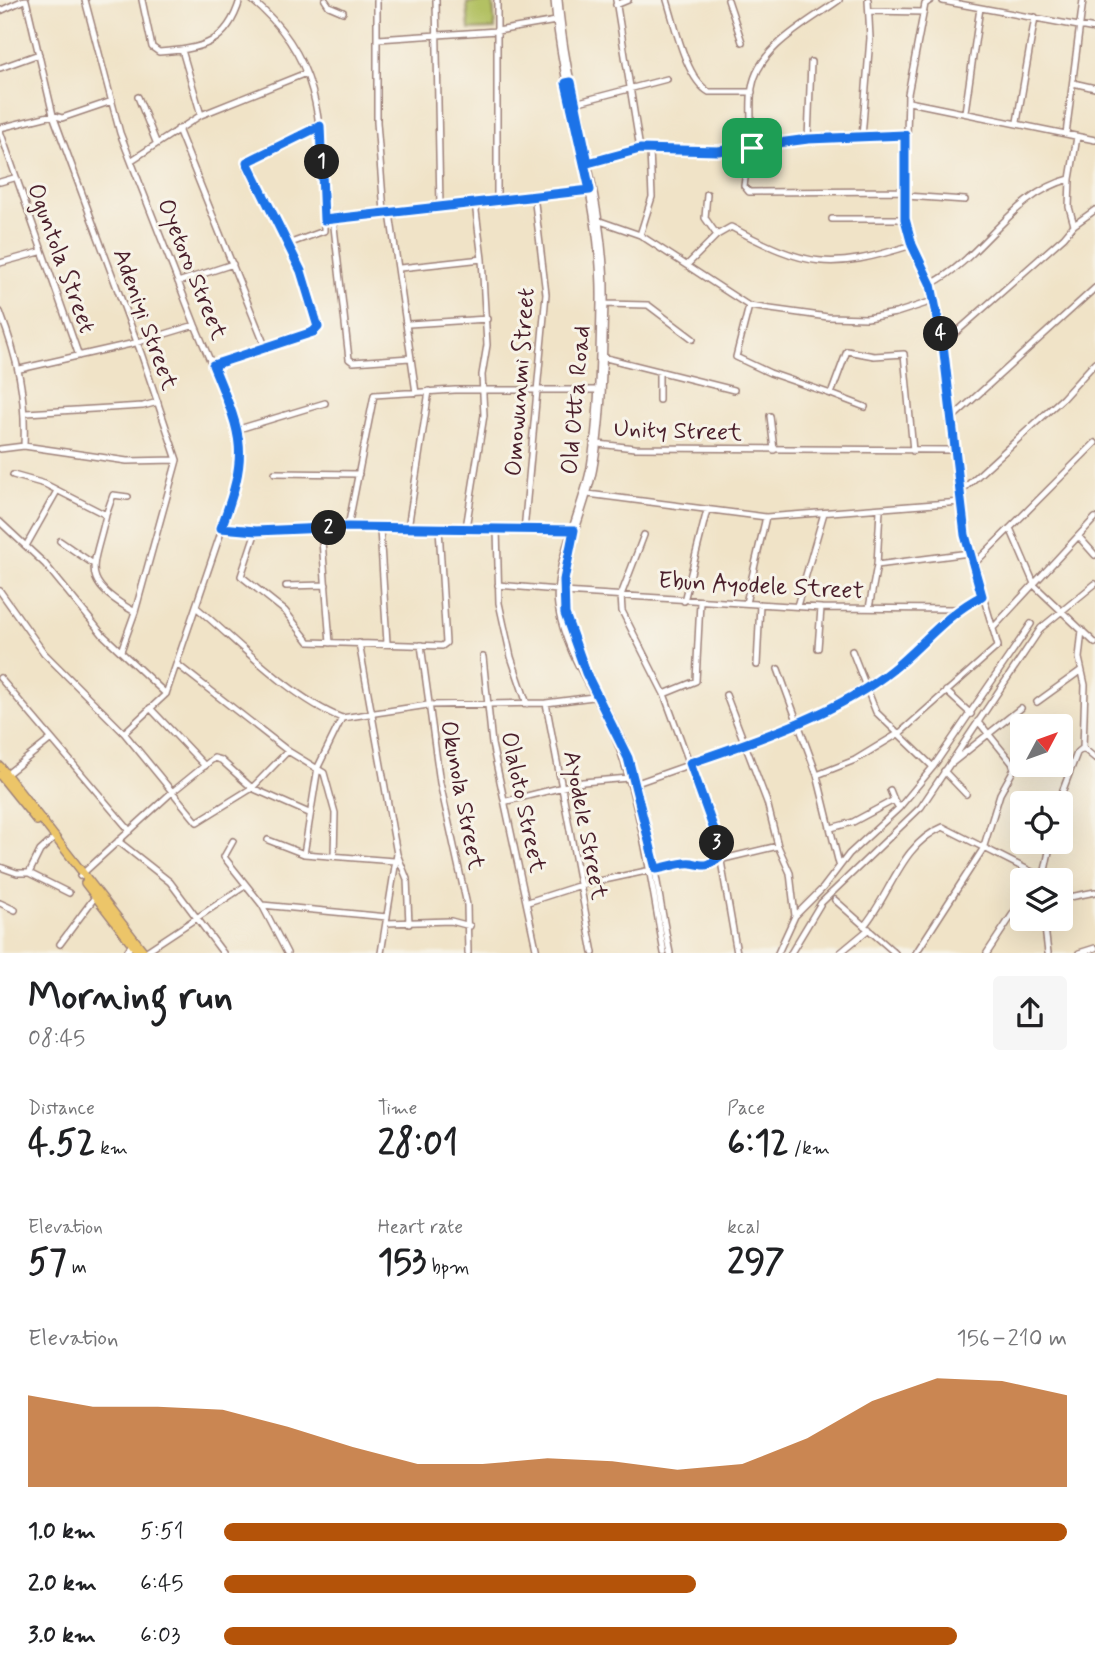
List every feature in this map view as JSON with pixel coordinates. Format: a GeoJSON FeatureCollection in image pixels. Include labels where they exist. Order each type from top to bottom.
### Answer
{"type":"FeatureCollection","features":[{"type":"Feature","properties":{"kind":"main road"},"geometry":{"type":"LineString","coordinates":[[0,766],[2,778],[82,875],[95,897],[139,953]]}},
{"type":"Feature","properties":{"kind":"main road"},"geometry":{"type":"LineString","coordinates":[[2,778],[145,952]]}},
{"type":"Feature","properties":{"kind":"street"},"geometry":{"type":"LineString","coordinates":[[0,11],[25,0]]}},
{"type":"Feature","properties":{"kind":"street","name":"Adeniyi Street"},"geometry":{"type":"LineString","coordinates":[[25,0],[53,115],[177,460]]}},
{"type":"Feature","properties":{"kind":"street","name":"Oyetoro Street"},"geometry":{"type":"LineString","coordinates":[[85,0],[112,101],[132,160],[195,325],[239,429],[240,466],[178,665],[166,694],[124,733]]}},
{"type":"Feature","properties":{"kind":"street"},"geometry":{"type":"LineString","coordinates":[[142,0],[155,50],[182,50],[206,44],[229,28],[240,0]]}},
{"type":"Feature","properties":{"kind":"street"},"geometry":{"type":"LineString","coordinates":[[252,0],[276,21],[295,48],[306,73],[320,126],[324,231],[288,244]]}},
{"type":"Feature","properties":{"kind":"street"},"geometry":{"type":"LineString","coordinates":[[325,0],[330,6],[343,12]]}},
{"type":"Feature","properties":{"kind":"street"},"geometry":{"type":"LineString","coordinates":[[377,0],[377,121],[387,212],[409,324],[410,358],[416,393]]}},
{"type":"Feature","properties":{"kind":"street"},"geometry":{"type":"LineString","coordinates":[[436,0],[440,206]]}},
{"type":"Feature","properties":{"kind":"street"},"geometry":{"type":"LineString","coordinates":[[497,0],[498,201]]}},
{"type":"Feature","properties":{"kind":"street","name":"Old Otta Road"},"geometry":{"type":"LineString","coordinates":[[556,0],[556,21],[590,190],[600,271],[597,390],[590,468],[571,547]]}},
{"type":"Feature","properties":{"kind":"street","name":"Old Otta Road"},"geometry":{"type":"LineString","coordinates":[[556,0],[568,83],[575,103],[600,221],[605,304],[598,444],[588,494],[560,591],[566,639],[614,735],[629,778],[653,870],[664,953]]}},
{"type":"Feature","properties":{"kind":"street"},"geometry":{"type":"LineString","coordinates":[[628,0],[616,3],[640,149]]}},
{"type":"Feature","properties":{"kind":"street"},"geometry":{"type":"LineString","coordinates":[[667,0],[686,59],[704,89],[709,92],[752,92]]}},
{"type":"Feature","properties":{"kind":"street"},"geometry":{"type":"LineString","coordinates":[[728,0],[742,42]]}},
{"type":"Feature","properties":{"kind":"street"},"geometry":{"type":"LineString","coordinates":[[839,0],[771,53],[758,70],[752,92],[751,149],[744,186],[749,192],[906,194],[965,200]]}},
{"type":"Feature","properties":{"kind":"street"},"geometry":{"type":"LineString","coordinates":[[862,137],[868,0]]}},
{"type":"Feature","properties":{"kind":"street"},"geometry":{"type":"LineString","coordinates":[[1008,660],[998,646],[995,627],[969,553],[950,420],[943,344],[931,285],[912,245],[905,219],[905,135],[909,102],[925,4],[931,0],[1093,28]]}},
{"type":"Feature","properties":{"kind":"street"},"geometry":{"type":"LineString","coordinates":[[1066,134],[1083,0]]}},
{"type":"Feature","properties":{"kind":"street"},"geometry":{"type":"LineString","coordinates":[[965,113],[979,8]]}},
{"type":"Feature","properties":{"kind":"street"},"geometry":{"type":"LineString","coordinates":[[869,11],[924,12]]}},
{"type":"Feature","properties":{"kind":"street"},"geometry":{"type":"LineString","coordinates":[[1017,122],[1035,17]]}},
{"type":"Feature","properties":{"kind":"street"},"geometry":{"type":"LineString","coordinates":[[378,39],[497,30],[556,21]]}},
{"type":"Feature","properties":{"kind":"street"},"geometry":{"type":"LineString","coordinates":[[182,50],[201,115]]}},
{"type":"Feature","properties":{"kind":"street"},"geometry":{"type":"LineString","coordinates":[[0,68],[39,54]]}},
{"type":"Feature","properties":{"kind":"street"},"geometry":{"type":"LineString","coordinates":[[808,139],[811,62]]}},
{"type":"Feature","properties":{"kind":"street"},"geometry":{"type":"LineString","coordinates":[[132,160],[201,115],[306,73]]}},
{"type":"Feature","properties":{"kind":"street"},"geometry":{"type":"LineString","coordinates":[[575,103],[667,79]]}},
{"type":"Feature","properties":{"kind":"street"},"geometry":{"type":"LineString","coordinates":[[1073,83],[1095,88]]}},
{"type":"Feature","properties":{"kind":"street"},"geometry":{"type":"LineString","coordinates":[[138,97],[156,142]]}},
{"type":"Feature","properties":{"kind":"street"},"geometry":{"type":"LineString","coordinates":[[0,129],[53,115],[61,118],[112,101]]}},
{"type":"Feature","properties":{"kind":"street"},"geometry":{"type":"LineString","coordinates":[[909,102],[1095,140]]}},
{"type":"Feature","properties":{"kind":"street"},"geometry":{"type":"LineString","coordinates":[[213,365],[313,332],[318,327],[301,271],[247,162],[320,126]]}},
{"type":"Feature","properties":{"kind":"street","name":"Oguntola Street"},"geometry":{"type":"LineString","coordinates":[[0,129],[14,178],[79,356]]}},
{"type":"Feature","properties":{"kind":"street"},"geometry":{"type":"LineString","coordinates":[[178,130],[265,346]]}},
{"type":"Feature","properties":{"kind":"street"},"geometry":{"type":"LineString","coordinates":[[588,163],[640,149],[751,149],[808,139],[905,135]]}},
{"type":"Feature","properties":{"kind":"street"},"geometry":{"type":"LineString","coordinates":[[1074,225],[1069,207],[1076,137]]}},
{"type":"Feature","properties":{"kind":"street"},"geometry":{"type":"LineString","coordinates":[[640,235],[652,197],[650,149]]}},
{"type":"Feature","properties":{"kind":"street"},"geometry":{"type":"LineString","coordinates":[[0,182],[14,178]]}},
{"type":"Feature","properties":{"kind":"street"},"geometry":{"type":"LineString","coordinates":[[931,285],[954,273],[1033,195],[1050,184],[1070,179]]}},
{"type":"Feature","properties":{"kind":"street"},"geometry":{"type":"LineString","coordinates":[[324,220],[590,190]]}},
{"type":"Feature","properties":{"kind":"street"},"geometry":{"type":"LineString","coordinates":[[707,194],[705,218],[717,235]]}},
{"type":"Feature","properties":{"kind":"street","name":"Omowunmi Street"},"geometry":{"type":"LineString","coordinates":[[524,531],[538,391],[539,345],[546,294],[534,195]]}},
{"type":"Feature","properties":{"kind":"street"},"geometry":{"type":"LineString","coordinates":[[466,528],[484,415],[487,319],[475,203]]}},
{"type":"Feature","properties":{"kind":"street"},"geometry":{"type":"LineString","coordinates":[[943,344],[1064,237],[1074,225],[1095,210]]}},
{"type":"Feature","properties":{"kind":"street"},"geometry":{"type":"LineString","coordinates":[[333,218],[349,359],[353,362],[410,358]]}},
{"type":"Feature","properties":{"kind":"street"},"geometry":{"type":"LineString","coordinates":[[832,219],[905,219]]}},
{"type":"Feature","properties":{"kind":"street"},"geometry":{"type":"LineString","coordinates":[[600,221],[640,235],[749,306],[849,318],[896,313],[933,301]]}},
{"type":"Feature","properties":{"kind":"street"},"geometry":{"type":"LineString","coordinates":[[688,264],[717,235],[731,227],[777,251],[820,262],[855,261],[912,245]]}},
{"type":"Feature","properties":{"kind":"street"},"geometry":{"type":"LineString","coordinates":[[0,263],[40,252]]}},
{"type":"Feature","properties":{"kind":"street"},"geometry":{"type":"LineString","coordinates":[[400,268],[482,259]]}},
{"type":"Feature","properties":{"kind":"street"},"geometry":{"type":"LineString","coordinates":[[178,282],[233,264]]}},
{"type":"Feature","properties":{"kind":"street"},"geometry":{"type":"LineString","coordinates":[[950,420],[1095,288]]}},
{"type":"Feature","properties":{"kind":"street"},"geometry":{"type":"LineString","coordinates":[[605,304],[648,305],[693,339]]}},
{"type":"Feature","properties":{"kind":"street"},"geometry":{"type":"LineString","coordinates":[[749,306],[736,358],[865,407]]}},
{"type":"Feature","properties":{"kind":"street"},"geometry":{"type":"LineString","coordinates":[[0,312],[20,369],[26,413],[24,446]]}},
{"type":"Feature","properties":{"kind":"street"},"geometry":{"type":"LineString","coordinates":[[409,324],[487,319]]}},
{"type":"Feature","properties":{"kind":"street"},"geometry":{"type":"LineString","coordinates":[[20,369],[135,343],[195,325]]}},
{"type":"Feature","properties":{"kind":"street"},"geometry":{"type":"LineString","coordinates":[[831,394],[847,351],[874,356],[904,354],[913,451]]}},
{"type":"Feature","properties":{"kind":"street"},"geometry":{"type":"LineString","coordinates":[[602,357],[734,390]]}},
{"type":"Feature","properties":{"kind":"street"},"geometry":{"type":"LineString","coordinates":[[960,492],[1063,398],[1095,363]]}},
{"type":"Feature","properties":{"kind":"street"},"geometry":{"type":"LineString","coordinates":[[659,371],[659,400]]}},
{"type":"Feature","properties":{"kind":"street"},"geometry":{"type":"LineString","coordinates":[[348,527],[372,397],[378,394],[429,391],[597,390]]}},
{"type":"Feature","properties":{"kind":"street"},"geometry":{"type":"LineString","coordinates":[[408,528],[429,391]]}},
{"type":"Feature","properties":{"kind":"street"},"geometry":{"type":"LineString","coordinates":[[26,413],[143,406],[158,402]]}},
{"type":"Feature","properties":{"kind":"street"},"geometry":{"type":"LineString","coordinates":[[239,429],[325,403]]}},
{"type":"Feature","properties":{"kind":"street"},"geometry":{"type":"LineString","coordinates":[[771,416],[774,450]]}},
{"type":"Feature","properties":{"kind":"street"},"geometry":{"type":"LineString","coordinates":[[973,565],[1095,443]]}},
{"type":"Feature","properties":{"kind":"street","name":"Unity Street"},"geometry":{"type":"LineString","coordinates":[[598,444],[635,448],[954,450]]}},
{"type":"Feature","properties":{"kind":"street"},"geometry":{"type":"LineString","coordinates":[[0,449],[24,446],[127,461],[177,460],[135,612],[121,650]]}},
{"type":"Feature","properties":{"kind":"street"},"geometry":{"type":"LineString","coordinates":[[275,473],[359,474]]}},
{"type":"Feature","properties":{"kind":"street"},"geometry":{"type":"LineString","coordinates":[[13,475],[30,478],[106,514]]}},
{"type":"Feature","properties":{"kind":"street"},"geometry":{"type":"LineString","coordinates":[[26,547],[57,491]]}},
{"type":"Feature","properties":{"kind":"street"},"geometry":{"type":"LineString","coordinates":[[588,494],[766,517],[961,502]]}},
{"type":"Feature","properties":{"kind":"street"},"geometry":{"type":"LineString","coordinates":[[128,497],[113,495],[92,564],[93,573],[106,593],[135,612]]}},
{"type":"Feature","properties":{"kind":"street"},"geometry":{"type":"LineString","coordinates":[[684,601],[707,510]]}},
{"type":"Feature","properties":{"kind":"street"},"geometry":{"type":"LineString","coordinates":[[869,608],[877,565],[880,510]]}},
{"type":"Feature","properties":{"kind":"street"},"geometry":{"type":"LineString","coordinates":[[797,606],[824,513]]}},
{"type":"Feature","properties":{"kind":"street"},"geometry":{"type":"LineString","coordinates":[[746,603],[766,517]]}},
{"type":"Feature","properties":{"kind":"street"},"geometry":{"type":"LineString","coordinates":[[995,627],[1095,518]]}},
{"type":"Feature","properties":{"kind":"street"},"geometry":{"type":"LineString","coordinates":[[0,522],[45,564],[97,629],[166,694]]}},
{"type":"Feature","properties":{"kind":"street"},"geometry":{"type":"LineString","coordinates":[[221,528],[256,531],[348,527],[574,530]]}},
{"type":"Feature","properties":{"kind":"street"},"geometry":{"type":"LineString","coordinates":[[1010,527],[1035,586],[1095,643]]}},
{"type":"Feature","properties":{"kind":"street"},"geometry":{"type":"LineString","coordinates":[[321,528],[330,643]]}},
{"type":"Feature","properties":{"kind":"street"},"geometry":{"type":"LineString","coordinates":[[256,531],[241,576],[285,611],[309,642],[421,645],[446,643],[439,528]]}},
{"type":"Feature","properties":{"kind":"street"},"geometry":{"type":"LineString","coordinates":[[380,529],[387,643]]}},
{"type":"Feature","properties":{"kind":"street"},"geometry":{"type":"LineString","coordinates":[[497,529],[499,603],[511,657],[527,704]]}},
{"type":"Feature","properties":{"kind":"street"},"geometry":{"type":"LineString","coordinates":[[643,535],[621,595],[625,618],[664,694],[717,838],[737,953]]}},
{"type":"Feature","properties":{"kind":"street"},"geometry":{"type":"LineString","coordinates":[[1079,537],[1095,555]]}},
{"type":"Feature","properties":{"kind":"street"},"geometry":{"type":"LineString","coordinates":[[60,541],[92,564]]}},
{"type":"Feature","properties":{"kind":"street"},"geometry":{"type":"LineString","coordinates":[[877,565],[969,553]]}},
{"type":"Feature","properties":{"kind":"street"},"geometry":{"type":"LineString","coordinates":[[791,953],[821,903],[921,807],[1041,628],[1059,610],[1095,584]]}},
{"type":"Feature","properties":{"kind":"street"},"geometry":{"type":"LineString","coordinates":[[286,586],[326,585]]}},
{"type":"Feature","properties":{"kind":"street","name":"Ebun Ayodele Street"},"geometry":{"type":"LineString","coordinates":[[498,585],[700,602],[821,608],[957,609]]}},
{"type":"Feature","properties":{"kind":"street"},"geometry":{"type":"LineString","coordinates":[[0,591],[44,653],[124,733],[195,821],[199,822],[253,788],[288,751]]}},
{"type":"Feature","properties":{"kind":"street","name":"Old Otta Road"},"geometry":{"type":"LineString","coordinates":[[560,591],[571,638],[622,739],[637,783],[670,953]]}},
{"type":"Feature","properties":{"kind":"street"},"geometry":{"type":"LineString","coordinates":[[637,783],[745,745],[822,712],[891,671],[957,609],[982,596]]}},
{"type":"Feature","properties":{"kind":"street"},"geometry":{"type":"LineString","coordinates":[[664,694],[696,681],[700,602]]}},
{"type":"Feature","properties":{"kind":"street"},"geometry":{"type":"LineString","coordinates":[[757,665],[760,604]]}},
{"type":"Feature","properties":{"kind":"street"},"geometry":{"type":"LineString","coordinates":[[197,608],[289,686],[321,709],[342,718],[371,716],[428,705],[488,706],[593,697]]}},
{"type":"Feature","properties":{"kind":"street"},"geometry":{"type":"LineString","coordinates":[[818,648],[821,608]]}},
{"type":"Feature","properties":{"kind":"street"},"geometry":{"type":"LineString","coordinates":[[778,953],[795,916],[822,888],[839,864],[900,808],[933,767],[1031,624]]}},
{"type":"Feature","properties":{"kind":"street"},"geometry":{"type":"LineString","coordinates":[[1063,791],[1077,753],[1083,748],[1086,685],[1080,671],[1082,630]]}},
{"type":"Feature","properties":{"kind":"street"},"geometry":{"type":"LineString","coordinates":[[359,643],[397,854],[407,879],[409,924]]}},
{"type":"Feature","properties":{"kind":"street","name":"Okunola Street"},"geometry":{"type":"LineString","coordinates":[[421,645],[438,775],[470,926],[468,953]]}},
{"type":"Feature","properties":{"kind":"street"},"geometry":{"type":"LineString","coordinates":[[817,775],[855,760],[897,734],[998,646]]}},
{"type":"Feature","properties":{"kind":"street"},"geometry":{"type":"LineString","coordinates":[[852,651],[876,712],[933,767]]}},
{"type":"Feature","properties":{"kind":"street","name":"Olaloto Street"},"geometry":{"type":"LineString","coordinates":[[483,657],[494,751],[537,953]]}},
{"type":"Feature","properties":{"kind":"street"},"geometry":{"type":"LineString","coordinates":[[178,665],[288,751],[318,767],[328,782],[335,813],[334,856]]}},
{"type":"Feature","properties":{"kind":"street"},"geometry":{"type":"LineString","coordinates":[[778,669],[817,775],[839,864]]}},
{"type":"Feature","properties":{"kind":"street"},"geometry":{"type":"LineString","coordinates":[[1037,702],[1080,671]]}},
{"type":"Feature","properties":{"kind":"street"},"geometry":{"type":"LineString","coordinates":[[0,678],[130,831]]}},
{"type":"Feature","properties":{"kind":"street"},"geometry":{"type":"LineString","coordinates":[[946,691],[971,714]]}},
{"type":"Feature","properties":{"kind":"street"},"geometry":{"type":"LineString","coordinates":[[726,695],[767,802],[778,846],[790,873],[795,916]]}},
{"type":"Feature","properties":{"kind":"street","name":"Ayodele Street"},"geometry":{"type":"LineString","coordinates":[[546,703],[593,953]]}},
{"type":"Feature","properties":{"kind":"street"},"geometry":{"type":"LineString","coordinates":[[150,708],[205,766]]}},
{"type":"Feature","properties":{"kind":"street"},"geometry":{"type":"LineString","coordinates":[[945,769],[1021,708]]}},
{"type":"Feature","properties":{"kind":"street"},"geometry":{"type":"LineString","coordinates":[[304,853],[318,767],[342,718]]}},
{"type":"Feature","properties":{"kind":"street"},"geometry":{"type":"LineString","coordinates":[[916,953],[983,849],[1000,794],[1014,769],[978,721]]}},
{"type":"Feature","properties":{"kind":"street"},"geometry":{"type":"LineString","coordinates":[[2,778],[51,739]]}},
{"type":"Feature","properties":{"kind":"street"},"geometry":{"type":"LineString","coordinates":[[1083,748],[1095,758]]}},
{"type":"Feature","properties":{"kind":"street"},"geometry":{"type":"LineString","coordinates":[[82,875],[171,793],[218,758],[253,788],[309,813]]}},
{"type":"Feature","properties":{"kind":"street"},"geometry":{"type":"LineString","coordinates":[[945,769],[966,794]]}},
{"type":"Feature","properties":{"kind":"street"},"geometry":{"type":"LineString","coordinates":[[506,801],[561,788],[629,778]]}},
{"type":"Feature","properties":{"kind":"street"},"geometry":{"type":"LineString","coordinates":[[890,790],[900,808]]}},
{"type":"Feature","properties":{"kind":"street"},"geometry":{"type":"LineString","coordinates":[[831,828],[841,828],[894,800]]}},
{"type":"Feature","properties":{"kind":"street"},"geometry":{"type":"LineString","coordinates":[[840,953],[867,927],[903,861],[939,828],[945,827],[1018,868]]}},
{"type":"Feature","properties":{"kind":"street"},"geometry":{"type":"LineString","coordinates":[[29,873],[40,851],[52,840]]}},
{"type":"Feature","properties":{"kind":"street"},"geometry":{"type":"LineString","coordinates":[[268,840],[304,853],[394,861]]}},
{"type":"Feature","properties":{"kind":"street"},"geometry":{"type":"LineString","coordinates":[[118,841],[170,882],[223,953]]}},
{"type":"Feature","properties":{"kind":"street"},"geometry":{"type":"LineString","coordinates":[[233,841],[224,857],[261,905],[288,953]]}},
{"type":"Feature","properties":{"kind":"street"},"geometry":{"type":"LineString","coordinates":[[528,902],[581,885],[692,863],[699,867],[707,866],[719,859],[778,846]]}},
{"type":"Feature","properties":{"kind":"street"},"geometry":{"type":"LineString","coordinates":[[382,953],[397,854]]}},
{"type":"Feature","properties":{"kind":"street"},"geometry":{"type":"LineString","coordinates":[[0,867],[17,873],[29,873],[69,893]]}},
{"type":"Feature","properties":{"kind":"street"},"geometry":{"type":"LineString","coordinates":[[145,952],[246,886]]}},
{"type":"Feature","properties":{"kind":"street"},"geometry":{"type":"LineString","coordinates":[[1073,896],[1095,892]]}},
{"type":"Feature","properties":{"kind":"street"},"geometry":{"type":"LineString","coordinates":[[60,943],[95,897]]}},
{"type":"Feature","properties":{"kind":"street"},"geometry":{"type":"LineString","coordinates":[[835,900],[895,953]]}},
{"type":"Feature","properties":{"kind":"street"},"geometry":{"type":"LineString","coordinates":[[0,903],[15,910]]}},
{"type":"Feature","properties":{"kind":"street"},"geometry":{"type":"LineString","coordinates":[[261,905],[409,924],[452,921],[470,926]]}},
{"type":"Feature","properties":{"kind":"street"},"geometry":{"type":"LineString","coordinates":[[987,953],[1010,918]]}},
{"type":"Feature","properties":{"kind":"street"},"geometry":{"type":"LineString","coordinates":[[1045,931],[1048,953]]}},
{"type":"Feature","properties":{"kind":"street"},"geometry":{"type":"LineString","coordinates":[[126,953],[132,944]]}},
{"type":"Feature","properties":{"kind":"street"},"geometry":{"type":"LineString","coordinates":[[1079,953],[1095,948]]}},
{"type":"Feature","properties":{"kind":"green space"},"geometry":{"type":"Polygon","coordinates":[[[493,1],[495,29],[469,30],[467,3],[493,1]]]}},
{"type":"Feature","properties":{"kind":"route"},"geometry":{"type":"LineString","coordinates":[[571,82],[588,163],[640,149],[718,151],[752,148],[808,139],[905,135],[905,219],[912,245],[931,285],[943,344],[965,535],[982,596],[957,609],[891,671],[829,708],[745,745],[690,763],[717,838],[719,858],[707,866],[699,867],[692,863],[656,869],[637,783],[622,739],[586,673],[571,638],[565,614],[564,580],[573,548],[568,547],[574,530],[348,527],[256,531],[221,528],[234,494],[240,466],[239,429],[213,365],[317,330],[301,271],[247,167],[247,162],[320,126],[324,220],[590,190],[566,83],[571,82]]}}]}
